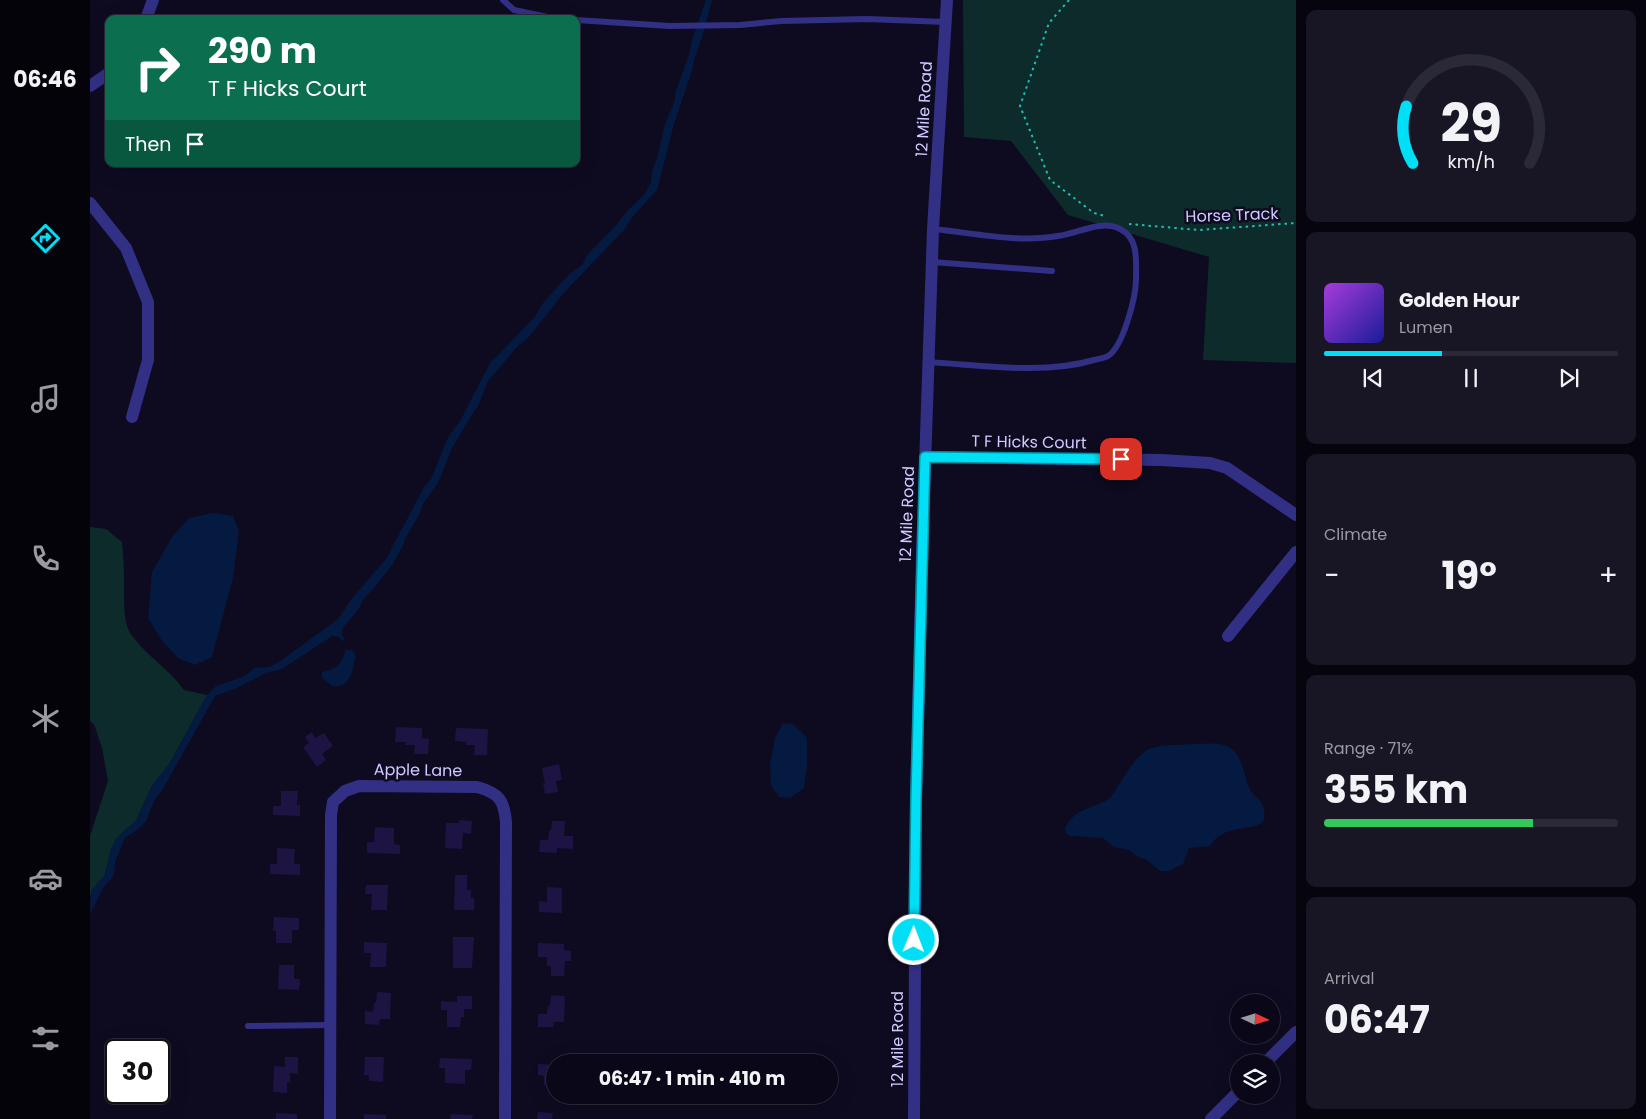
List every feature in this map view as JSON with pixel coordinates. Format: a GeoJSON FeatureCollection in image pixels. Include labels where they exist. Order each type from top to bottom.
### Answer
{"type":"FeatureCollection","features":[{"type":"Feature","properties":{"kind":"street"},"geometry":{"type":"LineString","coordinates":[[147,15],[152,0]]}},
{"type":"Feature","properties":{"kind":"street","name":"12 Mile Road"},"geometry":{"type":"LineString","coordinates":[[914,1119],[916,798],[925,457],[933,229],[947,0]]}},
{"type":"Feature","properties":{"kind":"street"},"geometry":{"type":"LineString","coordinates":[[90,86],[105,76]]}},
{"type":"Feature","properties":{"kind":"street"},"geometry":{"type":"LineString","coordinates":[[90,203],[126,248],[148,302],[148,360],[132,417]]}},
{"type":"Feature","properties":{"kind":"street","name":"T F Hicks Court"},"geometry":{"type":"LineString","coordinates":[[925,457],[1161,460],[1210,463],[1227,468],[1296,515]]}},
{"type":"Feature","properties":{"kind":"street"},"geometry":{"type":"LineString","coordinates":[[1228,636],[1296,552]]}},
{"type":"Feature","properties":{"kind":"street","name":"Apple Lane"},"geometry":{"type":"LineString","coordinates":[[330,1119],[330,827],[333,802],[345,791],[359,786],[477,787],[486,789],[502,800],[505,815],[505,1119]]}},
{"type":"Feature","properties":{"kind":"street"},"geometry":{"type":"LineString","coordinates":[[1274,1054],[1296,1032]]}},
{"type":"Feature","properties":{"kind":"street"},"geometry":{"type":"LineString","coordinates":[[1211,1119],[1230,1100]]}},
{"type":"Feature","properties":{"kind":"lane"},"geometry":{"type":"LineString","coordinates":[[503,0],[514,10],[538,15]]}},
{"type":"Feature","properties":{"kind":"lane"},"geometry":{"type":"LineString","coordinates":[[580,20],[670,26],[740,25],[781,20],[867,19],[946,22]]}},
{"type":"Feature","properties":{"kind":"lane"},"geometry":{"type":"LineString","coordinates":[[928,362],[1046,368],[1085,363],[1108,357],[1115,351],[1120,341],[1132,307],[1136,287],[1135,247],[1129,235],[1119,228],[1104,225],[1059,236],[1037,239],[933,229]]}},
{"type":"Feature","properties":{"kind":"lane"},"geometry":{"type":"LineString","coordinates":[[932,262],[1052,271]]}},
{"type":"Feature","properties":{"kind":"lane"},"geometry":{"type":"LineString","coordinates":[[248,1026],[330,1025]]}},
{"type":"Feature","properties":{"kind":"path"},"geometry":{"type":"LineString","coordinates":[[1069,0],[1049,23],[1020,106],[1050,180],[1094,213],[1112,219]]}},
{"type":"Feature","properties":{"kind":"path","name":"Horse Track"},"geometry":{"type":"LineString","coordinates":[[1122,222],[1199,230],[1296,223]]}},
{"type":"Feature","properties":{"kind":"green space"},"geometry":{"type":"Polygon","coordinates":[[[963,0],[1296,0],[1296,363],[1203,360],[1209,257],[1068,215],[1011,141],[964,137],[963,0]]]}},
{"type":"Feature","properties":{"kind":"green space"},"geometry":{"type":"Polygon","coordinates":[[[90,527],[106,529],[122,542],[125,617],[133,637],[184,690],[207,695],[170,763],[151,788],[136,821],[125,830],[111,849],[105,875],[90,896],[90,836],[108,781],[102,748],[94,724],[90,721],[90,527]]]}},
{"type":"Feature","properties":{"kind":"water"},"geometry":{"type":"Polygon","coordinates":[[[706,0],[712,0],[692,71],[674,124],[657,190],[633,216],[624,230],[562,295],[529,337],[517,347],[488,381],[478,406],[451,450],[438,483],[423,504],[392,565],[364,598],[358,610],[342,629],[345,641],[339,637],[332,636],[282,669],[266,673],[237,688],[215,696],[163,789],[155,799],[146,821],[140,828],[125,838],[115,862],[114,874],[104,886],[90,914],[91,891],[105,875],[111,849],[116,839],[136,821],[153,784],[170,763],[207,695],[216,686],[245,676],[254,668],[269,667],[279,662],[338,619],[353,597],[386,559],[424,487],[431,479],[448,437],[460,421],[490,363],[534,318],[543,303],[569,274],[582,265],[587,255],[644,195],[651,182],[652,171],[665,124],[675,100],[675,93],[706,0]]]}},
{"type":"Feature","properties":{"kind":"water"},"geometry":{"type":"Polygon","coordinates":[[[213,513],[233,516],[239,531],[233,578],[212,657],[195,665],[178,658],[162,641],[148,618],[152,572],[172,537],[189,518],[213,513]]]}},
{"type":"Feature","properties":{"kind":"water"},"geometry":{"type":"Polygon","coordinates":[[[345,650],[352,650],[356,656],[352,672],[345,683],[334,687],[322,678],[322,672],[338,666],[345,650]]]}},
{"type":"Feature","properties":{"kind":"water"},"geometry":{"type":"Polygon","coordinates":[[[783,723],[793,724],[807,738],[807,766],[804,788],[790,798],[779,797],[771,785],[770,764],[775,738],[783,723]]]}},
{"type":"Feature","properties":{"kind":"water"},"geometry":{"type":"Polygon","coordinates":[[[1221,744],[1229,747],[1238,756],[1251,791],[1262,804],[1264,817],[1259,825],[1223,834],[1210,846],[1189,848],[1183,864],[1169,871],[1160,871],[1147,860],[1136,856],[1130,850],[1114,847],[1103,838],[1070,836],[1067,834],[1065,829],[1074,816],[1111,797],[1134,762],[1146,751],[1162,746],[1221,744]]]}},
{"type":"Feature","properties":{"kind":"building"},"geometry":{"type":"Polygon","coordinates":[[[396,727],[422,728],[422,738],[429,739],[428,754],[414,754],[415,745],[405,745],[406,742],[395,742],[396,727]]]}},
{"type":"Feature","properties":{"kind":"building"},"geometry":{"type":"Polygon","coordinates":[[[456,728],[488,729],[487,755],[474,755],[475,745],[466,745],[466,742],[455,741],[456,728]]]}},
{"type":"Feature","properties":{"kind":"building"},"geometry":{"type":"Polygon","coordinates":[[[312,732],[315,738],[324,733],[333,746],[322,754],[326,760],[317,767],[303,747],[309,743],[305,737],[312,732]]]}},
{"type":"Feature","properties":{"kind":"building"},"geometry":{"type":"Polygon","coordinates":[[[559,764],[562,780],[556,781],[558,792],[545,794],[542,768],[559,764]]]}},
{"type":"Feature","properties":{"kind":"building"},"geometry":{"type":"Polygon","coordinates":[[[281,791],[298,791],[297,805],[300,805],[300,816],[273,815],[273,806],[281,806],[281,791]]]}},
{"type":"Feature","properties":{"kind":"building"},"geometry":{"type":"Polygon","coordinates":[[[459,820],[472,821],[471,834],[463,833],[462,849],[445,848],[446,823],[459,823],[459,820]]]}},
{"type":"Feature","properties":{"kind":"building"},"geometry":{"type":"Polygon","coordinates":[[[552,821],[565,821],[564,836],[573,836],[573,849],[557,848],[557,853],[539,852],[540,840],[548,840],[552,821]]]}},
{"type":"Feature","properties":{"kind":"building"},"geometry":{"type":"Polygon","coordinates":[[[375,827],[394,828],[394,844],[400,845],[400,854],[367,853],[367,842],[374,842],[375,827]]]}},
{"type":"Feature","properties":{"kind":"building"},"geometry":{"type":"Polygon","coordinates":[[[277,848],[295,849],[294,864],[300,864],[300,875],[270,874],[270,864],[277,864],[277,848]]]}},
{"type":"Feature","properties":{"kind":"building"},"geometry":{"type":"Polygon","coordinates":[[[455,875],[467,875],[467,890],[471,890],[471,898],[474,898],[474,910],[454,910],[455,875]]]}},
{"type":"Feature","properties":{"kind":"building"},"geometry":{"type":"Polygon","coordinates":[[[366,885],[388,885],[387,910],[371,910],[372,894],[365,894],[366,885]]]}},
{"type":"Feature","properties":{"kind":"building"},"geometry":{"type":"Polygon","coordinates":[[[547,887],[562,888],[562,913],[539,912],[539,901],[547,902],[547,887]]]}},
{"type":"Feature","properties":{"kind":"building"},"geometry":{"type":"Polygon","coordinates":[[[274,917],[299,918],[299,930],[292,930],[292,943],[276,943],[276,931],[273,931],[274,917]]]}},
{"type":"Feature","properties":{"kind":"building"},"geometry":{"type":"Polygon","coordinates":[[[453,937],[474,937],[472,968],[453,968],[453,937]]]}},
{"type":"Feature","properties":{"kind":"building"},"geometry":{"type":"Polygon","coordinates":[[[364,942],[387,943],[386,967],[370,967],[371,953],[364,953],[364,942]]]}},
{"type":"Feature","properties":{"kind":"building"},"geometry":{"type":"Polygon","coordinates":[[[538,943],[564,944],[564,950],[571,951],[571,961],[565,961],[564,976],[551,976],[551,966],[547,966],[547,957],[538,957],[538,943]]]}},
{"type":"Feature","properties":{"kind":"building"},"geometry":{"type":"Polygon","coordinates":[[[279,965],[294,965],[294,979],[300,979],[299,990],[278,989],[279,965]]]}},
{"type":"Feature","properties":{"kind":"building"},"geometry":{"type":"Polygon","coordinates":[[[377,992],[391,993],[390,1019],[380,1019],[379,1025],[365,1024],[365,1011],[373,1012],[377,992]]]}},
{"type":"Feature","properties":{"kind":"building"},"geometry":{"type":"Polygon","coordinates":[[[551,995],[565,996],[564,1022],[554,1022],[553,1027],[538,1027],[538,1014],[547,1014],[551,995]]]}},
{"type":"Feature","properties":{"kind":"building"},"geometry":{"type":"Polygon","coordinates":[[[457,996],[472,996],[472,1009],[464,1009],[464,1017],[461,1017],[460,1027],[447,1027],[447,1010],[441,1010],[441,1001],[457,1002],[457,996]]]}},
{"type":"Feature","properties":{"kind":"building"},"geometry":{"type":"Polygon","coordinates":[[[285,1057],[298,1057],[298,1074],[290,1073],[290,1082],[287,1082],[287,1093],[273,1092],[274,1066],[285,1067],[285,1057]]]}},
{"type":"Feature","properties":{"kind":"building"},"geometry":{"type":"Polygon","coordinates":[[[365,1057],[384,1057],[383,1082],[369,1081],[369,1075],[364,1075],[365,1057]]]}},
{"type":"Feature","properties":{"kind":"building"},"geometry":{"type":"Polygon","coordinates":[[[440,1058],[472,1059],[471,1070],[465,1070],[465,1084],[445,1083],[445,1068],[439,1068],[440,1058]]]}},
{"type":"Feature","properties":{"kind":"building"},"geometry":{"type":"Polygon","coordinates":[[[538,1064],[546,1064],[546,1085],[544,1085],[544,1076],[538,1075],[538,1064]]]}},
{"type":"Feature","properties":{"kind":"building"},"geometry":{"type":"Polygon","coordinates":[[[538,1112],[553,1113],[552,1119],[537,1119],[538,1112]]]}},
{"type":"Feature","properties":{"kind":"building"},"geometry":{"type":"Polygon","coordinates":[[[276,1113],[297,1114],[297,1119],[276,1119],[276,1113]]]}},
{"type":"Feature","properties":{"kind":"building"},"geometry":{"type":"Polygon","coordinates":[[[364,1114],[386,1115],[386,1119],[364,1119],[364,1114]]]}},
{"type":"Feature","properties":{"kind":"building"},"geometry":{"type":"Polygon","coordinates":[[[451,1114],[473,1115],[472,1119],[450,1119],[451,1114]]]}},
{"type":"Feature","properties":{"kind":"route"},"geometry":{"type":"LineString","coordinates":[[914,940],[925,457],[1121,459]]}}]}
